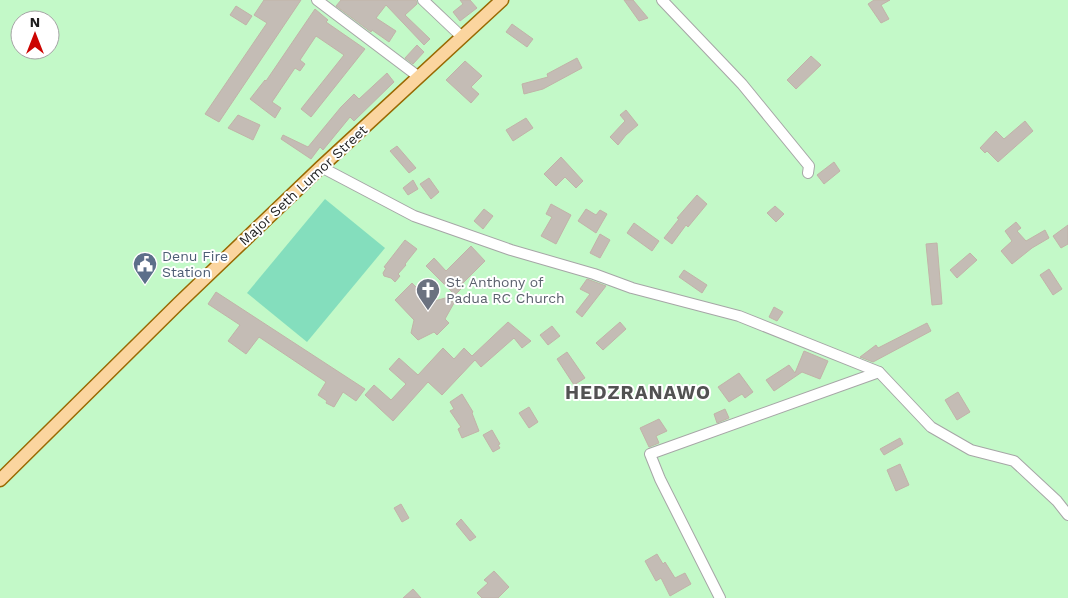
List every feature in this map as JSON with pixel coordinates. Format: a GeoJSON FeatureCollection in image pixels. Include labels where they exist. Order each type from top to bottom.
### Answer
{"type":"FeatureCollection","features":[{"type":"Feature","properties":{"kind":"main road","name":"Major Seth Lumor Street"},"geometry":{"type":"LineString","coordinates":[[0,480],[179,303],[321,167],[502,0]]}},
{"type":"Feature","properties":{"kind":"street"},"geometry":{"type":"LineString","coordinates":[[317,0],[419,77]]}},
{"type":"Feature","properties":{"kind":"street"},"geometry":{"type":"LineString","coordinates":[[423,0],[462,37]]}},
{"type":"Feature","properties":{"kind":"street"},"geometry":{"type":"LineString","coordinates":[[662,0],[742,84],[809,166],[808,172]]}},
{"type":"Feature","properties":{"kind":"street"},"geometry":{"type":"LineString","coordinates":[[321,167],[414,216],[511,250],[594,274],[632,288],[739,316],[879,372],[931,427],[971,450],[1014,461],[1057,501],[1068,515]]}},
{"type":"Feature","properties":{"kind":"street"},"geometry":{"type":"LineString","coordinates":[[720,598],[660,479],[650,454],[879,372]]}},
{"type":"Feature","properties":{"kind":"green space"},"geometry":{"type":"Polygon","coordinates":[[[0,0],[1068,0],[1068,598],[0,598],[0,0]]]}},
{"type":"Feature","properties":{"kind":"green space"},"geometry":{"type":"Polygon","coordinates":[[[325,199],[385,248],[307,342],[247,293],[325,199]]]}},
{"type":"Feature","properties":{"kind":"building"},"geometry":{"type":"Polygon","coordinates":[[[264,0],[301,0],[219,122],[205,114],[267,23],[254,15],[264,0]]]}},
{"type":"Feature","properties":{"kind":"building"},"geometry":{"type":"Polygon","coordinates":[[[341,0],[416,0],[417,4],[405,15],[430,39],[424,45],[386,5],[376,18],[396,31],[389,42],[372,30],[371,32],[336,6],[341,0]]]}},
{"type":"Feature","properties":{"kind":"building"},"geometry":{"type":"Polygon","coordinates":[[[460,0],[470,0],[477,8],[460,21],[453,12],[463,4],[460,0]]]}},
{"type":"Feature","properties":{"kind":"building"},"geometry":{"type":"Polygon","coordinates":[[[624,0],[633,0],[648,18],[639,21],[624,0]]]}},
{"type":"Feature","properties":{"kind":"building"},"geometry":{"type":"Polygon","coordinates":[[[874,0],[890,0],[881,5],[889,19],[881,23],[868,4],[874,0]]]}},
{"type":"Feature","properties":{"kind":"building"},"geometry":{"type":"Polygon","coordinates":[[[236,6],[252,16],[246,25],[230,15],[236,6]]]}},
{"type":"Feature","properties":{"kind":"building"},"geometry":{"type":"Polygon","coordinates":[[[315,9],[328,20],[326,22],[365,49],[311,117],[301,109],[344,55],[316,36],[300,60],[305,64],[300,71],[295,68],[272,102],[281,108],[275,118],[250,99],[266,81],[315,9]]]}},
{"type":"Feature","properties":{"kind":"building"},"geometry":{"type":"Polygon","coordinates":[[[512,24],[533,39],[527,47],[506,32],[512,24]]]}},
{"type":"Feature","properties":{"kind":"building"},"geometry":{"type":"Polygon","coordinates":[[[417,45],[424,52],[413,64],[405,58],[417,45]]]}},
{"type":"Feature","properties":{"kind":"building"},"geometry":{"type":"Polygon","coordinates":[[[811,56],[821,65],[796,89],[787,80],[811,56]]]}},
{"type":"Feature","properties":{"kind":"building"},"geometry":{"type":"Polygon","coordinates":[[[577,58],[582,68],[543,89],[524,94],[522,84],[548,77],[547,74],[577,58]]]}},
{"type":"Feature","properties":{"kind":"building"},"geometry":{"type":"Polygon","coordinates":[[[465,61],[482,76],[471,87],[479,94],[471,103],[446,80],[465,61]]]}},
{"type":"Feature","properties":{"kind":"building"},"geometry":{"type":"Polygon","coordinates":[[[387,73],[394,82],[354,121],[350,117],[323,150],[320,147],[311,159],[281,139],[283,135],[308,147],[354,94],[359,99],[387,73]]]}},
{"type":"Feature","properties":{"kind":"building"},"geometry":{"type":"Polygon","coordinates":[[[626,110],[638,125],[618,145],[610,137],[625,121],[620,115],[626,110]]]}},
{"type":"Feature","properties":{"kind":"building"},"geometry":{"type":"Polygon","coordinates":[[[238,115],[260,125],[253,140],[228,128],[238,115]]]}},
{"type":"Feature","properties":{"kind":"building"},"geometry":{"type":"Polygon","coordinates":[[[526,118],[533,128],[513,141],[506,130],[526,118]]]}},
{"type":"Feature","properties":{"kind":"building"},"geometry":{"type":"Polygon","coordinates":[[[1025,121],[1033,131],[998,162],[987,151],[985,153],[980,148],[996,131],[1004,139],[1025,121]]]}},
{"type":"Feature","properties":{"kind":"building"},"geometry":{"type":"Polygon","coordinates":[[[397,146],[416,168],[409,173],[390,151],[397,146]]]}},
{"type":"Feature","properties":{"kind":"building"},"geometry":{"type":"Polygon","coordinates":[[[561,157],[583,181],[576,188],[565,177],[556,186],[544,174],[561,157]]]}},
{"type":"Feature","properties":{"kind":"building"},"geometry":{"type":"Polygon","coordinates":[[[834,162],[840,171],[824,184],[817,175],[834,162]]]}},
{"type":"Feature","properties":{"kind":"building"},"geometry":{"type":"Polygon","coordinates":[[[429,178],[439,192],[431,199],[420,184],[429,178]]]}},
{"type":"Feature","properties":{"kind":"building"},"geometry":{"type":"Polygon","coordinates":[[[413,180],[418,189],[408,195],[403,188],[413,180]]]}},
{"type":"Feature","properties":{"kind":"building"},"geometry":{"type":"Polygon","coordinates":[[[697,195],[707,204],[688,227],[686,225],[672,244],[664,238],[679,219],[677,218],[697,195]]]}},
{"type":"Feature","properties":{"kind":"building"},"geometry":{"type":"Polygon","coordinates":[[[551,204],[571,215],[556,244],[541,236],[552,217],[546,214],[551,204]]]}},
{"type":"Feature","properties":{"kind":"building"},"geometry":{"type":"Polygon","coordinates":[[[775,206],[784,214],[776,222],[767,213],[775,206]]]}},
{"type":"Feature","properties":{"kind":"building"},"geometry":{"type":"Polygon","coordinates":[[[484,209],[493,216],[483,229],[474,221],[484,209]]]}},
{"type":"Feature","properties":{"kind":"building"},"geometry":{"type":"Polygon","coordinates":[[[586,209],[596,215],[600,210],[607,214],[596,233],[578,221],[586,209]]]}},
{"type":"Feature","properties":{"kind":"building"},"geometry":{"type":"Polygon","coordinates":[[[1016,222],[1021,228],[1017,231],[1026,241],[1045,230],[1049,238],[1032,248],[1012,264],[1001,251],[1012,241],[1005,231],[1016,222]]]}},
{"type":"Feature","properties":{"kind":"building"},"geometry":{"type":"Polygon","coordinates":[[[634,223],[659,241],[652,251],[627,233],[634,223]]]}},
{"type":"Feature","properties":{"kind":"building"},"geometry":{"type":"Polygon","coordinates":[[[1068,225],[1068,244],[1061,248],[1053,236],[1068,225]]]}},
{"type":"Feature","properties":{"kind":"building"},"geometry":{"type":"Polygon","coordinates":[[[600,234],[610,240],[600,258],[590,253],[600,234]]]}},
{"type":"Feature","properties":{"kind":"building"},"geometry":{"type":"Polygon","coordinates":[[[405,240],[417,249],[398,274],[400,276],[395,282],[391,278],[384,276],[383,273],[386,268],[384,267],[405,240]]]}},
{"type":"Feature","properties":{"kind":"building"},"geometry":{"type":"Polygon","coordinates":[[[937,243],[942,304],[932,305],[926,244],[937,243]]]}},
{"type":"Feature","properties":{"kind":"building"},"geometry":{"type":"Polygon","coordinates":[[[471,246],[485,261],[461,285],[463,287],[455,295],[426,266],[434,258],[446,271],[471,246]]]}},
{"type":"Feature","properties":{"kind":"building"},"geometry":{"type":"Polygon","coordinates":[[[970,253],[977,260],[957,278],[950,270],[970,253]]]}},
{"type":"Feature","properties":{"kind":"building"},"geometry":{"type":"Polygon","coordinates":[[[1049,269],[1062,289],[1053,295],[1040,275],[1049,269]]]}},
{"type":"Feature","properties":{"kind":"building"},"geometry":{"type":"Polygon","coordinates":[[[684,270],[707,285],[702,293],[679,277],[684,270]]]}},
{"type":"Feature","properties":{"kind":"building"},"geometry":{"type":"Polygon","coordinates":[[[587,279],[606,286],[582,317],[576,312],[590,294],[580,289],[587,279]]]}},
{"type":"Feature","properties":{"kind":"building","name":"St. Anthony of Padua RC Church"},"geometry":{"type":"Polygon","coordinates":[[[412,283],[431,302],[449,297],[454,303],[445,319],[449,323],[437,335],[434,332],[418,340],[411,333],[414,320],[395,300],[412,283]]]}},
{"type":"Feature","properties":{"kind":"building"},"geometry":{"type":"Polygon","coordinates":[[[216,292],[365,389],[356,401],[343,392],[334,407],[326,403],[327,401],[318,395],[326,382],[259,337],[246,354],[228,341],[240,325],[208,304],[216,292]]]}},
{"type":"Feature","properties":{"kind":"building"},"geometry":{"type":"Polygon","coordinates":[[[774,307],[783,312],[777,321],[769,317],[774,307]]]}},
{"type":"Feature","properties":{"kind":"building"},"geometry":{"type":"Polygon","coordinates":[[[508,322],[531,341],[522,348],[514,338],[481,367],[475,360],[442,395],[428,382],[393,421],[365,395],[374,385],[391,400],[406,384],[389,369],[399,358],[418,375],[443,348],[454,359],[464,348],[472,356],[508,322]]]}},
{"type":"Feature","properties":{"kind":"building"},"geometry":{"type":"Polygon","coordinates":[[[620,322],[626,329],[603,350],[596,343],[620,322]]]}},
{"type":"Feature","properties":{"kind":"building"},"geometry":{"type":"Polygon","coordinates":[[[927,323],[931,331],[873,362],[860,357],[876,345],[878,348],[927,323]]]}},
{"type":"Feature","properties":{"kind":"building"},"geometry":{"type":"Polygon","coordinates":[[[552,326],[560,336],[548,345],[540,335],[552,326]]]}},
{"type":"Feature","properties":{"kind":"building"},"geometry":{"type":"Polygon","coordinates":[[[804,351],[828,361],[820,379],[802,372],[774,391],[766,380],[789,365],[795,373],[804,351]]]}},
{"type":"Feature","properties":{"kind":"building"},"geometry":{"type":"Polygon","coordinates":[[[567,352],[585,378],[574,385],[557,359],[567,352]]]}},
{"type":"Feature","properties":{"kind":"building"},"geometry":{"type":"Polygon","coordinates":[[[739,373],[753,392],[745,398],[742,394],[729,402],[718,387],[739,373]]]}},
{"type":"Feature","properties":{"kind":"building"},"geometry":{"type":"Polygon","coordinates":[[[958,392],[970,412],[957,420],[945,400],[958,392]]]}},
{"type":"Feature","properties":{"kind":"building"},"geometry":{"type":"Polygon","coordinates":[[[462,394],[473,412],[479,431],[462,438],[458,429],[461,427],[450,411],[454,409],[450,402],[462,394]]]}},
{"type":"Feature","properties":{"kind":"building"},"geometry":{"type":"Polygon","coordinates":[[[529,407],[538,422],[529,428],[519,413],[529,407]]]}},
{"type":"Feature","properties":{"kind":"building"},"geometry":{"type":"Polygon","coordinates":[[[725,409],[729,418],[717,423],[714,414],[725,409]]]}},
{"type":"Feature","properties":{"kind":"building"},"geometry":{"type":"Polygon","coordinates":[[[659,419],[667,431],[656,436],[659,443],[649,447],[640,428],[659,419]]]}},
{"type":"Feature","properties":{"kind":"building"},"geometry":{"type":"Polygon","coordinates":[[[492,430],[500,444],[498,445],[500,448],[493,452],[483,435],[492,430]]]}},
{"type":"Feature","properties":{"kind":"building"},"geometry":{"type":"Polygon","coordinates":[[[900,438],[903,444],[884,455],[880,449],[900,438]]]}},
{"type":"Feature","properties":{"kind":"building"},"geometry":{"type":"Polygon","coordinates":[[[900,464],[909,485],[896,491],[887,470],[900,464]]]}},
{"type":"Feature","properties":{"kind":"building"},"geometry":{"type":"Polygon","coordinates":[[[401,504],[409,518],[402,522],[394,508],[401,504]]]}},
{"type":"Feature","properties":{"kind":"building"},"geometry":{"type":"Polygon","coordinates":[[[461,519],[476,537],[470,541],[456,524],[461,519]]]}},
{"type":"Feature","properties":{"kind":"building"},"geometry":{"type":"Polygon","coordinates":[[[657,554],[663,564],[665,562],[675,578],[685,573],[691,584],[670,596],[661,578],[656,581],[645,561],[657,554]]]}},
{"type":"Feature","properties":{"kind":"building"},"geometry":{"type":"Polygon","coordinates":[[[494,571],[509,587],[498,598],[482,598],[477,593],[488,583],[484,580],[494,571]]]}},
{"type":"Feature","properties":{"kind":"building"},"geometry":{"type":"Polygon","coordinates":[[[413,589],[421,598],[403,598],[413,589]]]}},
{"type":"Feature","properties":{"kind":"place","name":"Denu Fire Station"},"geometry":{"type":"Point","coordinates":[145,285]}},
{"type":"Feature","properties":{"kind":"place","name":"St. Anthony of Padua RC Church"},"geometry":{"type":"Point","coordinates":[428,311]}},
{"type":"Feature","properties":{"kind":"district","name":"HEDZRANAWO"},"geometry":{"type":"Point","coordinates":[638,392]}}]}
